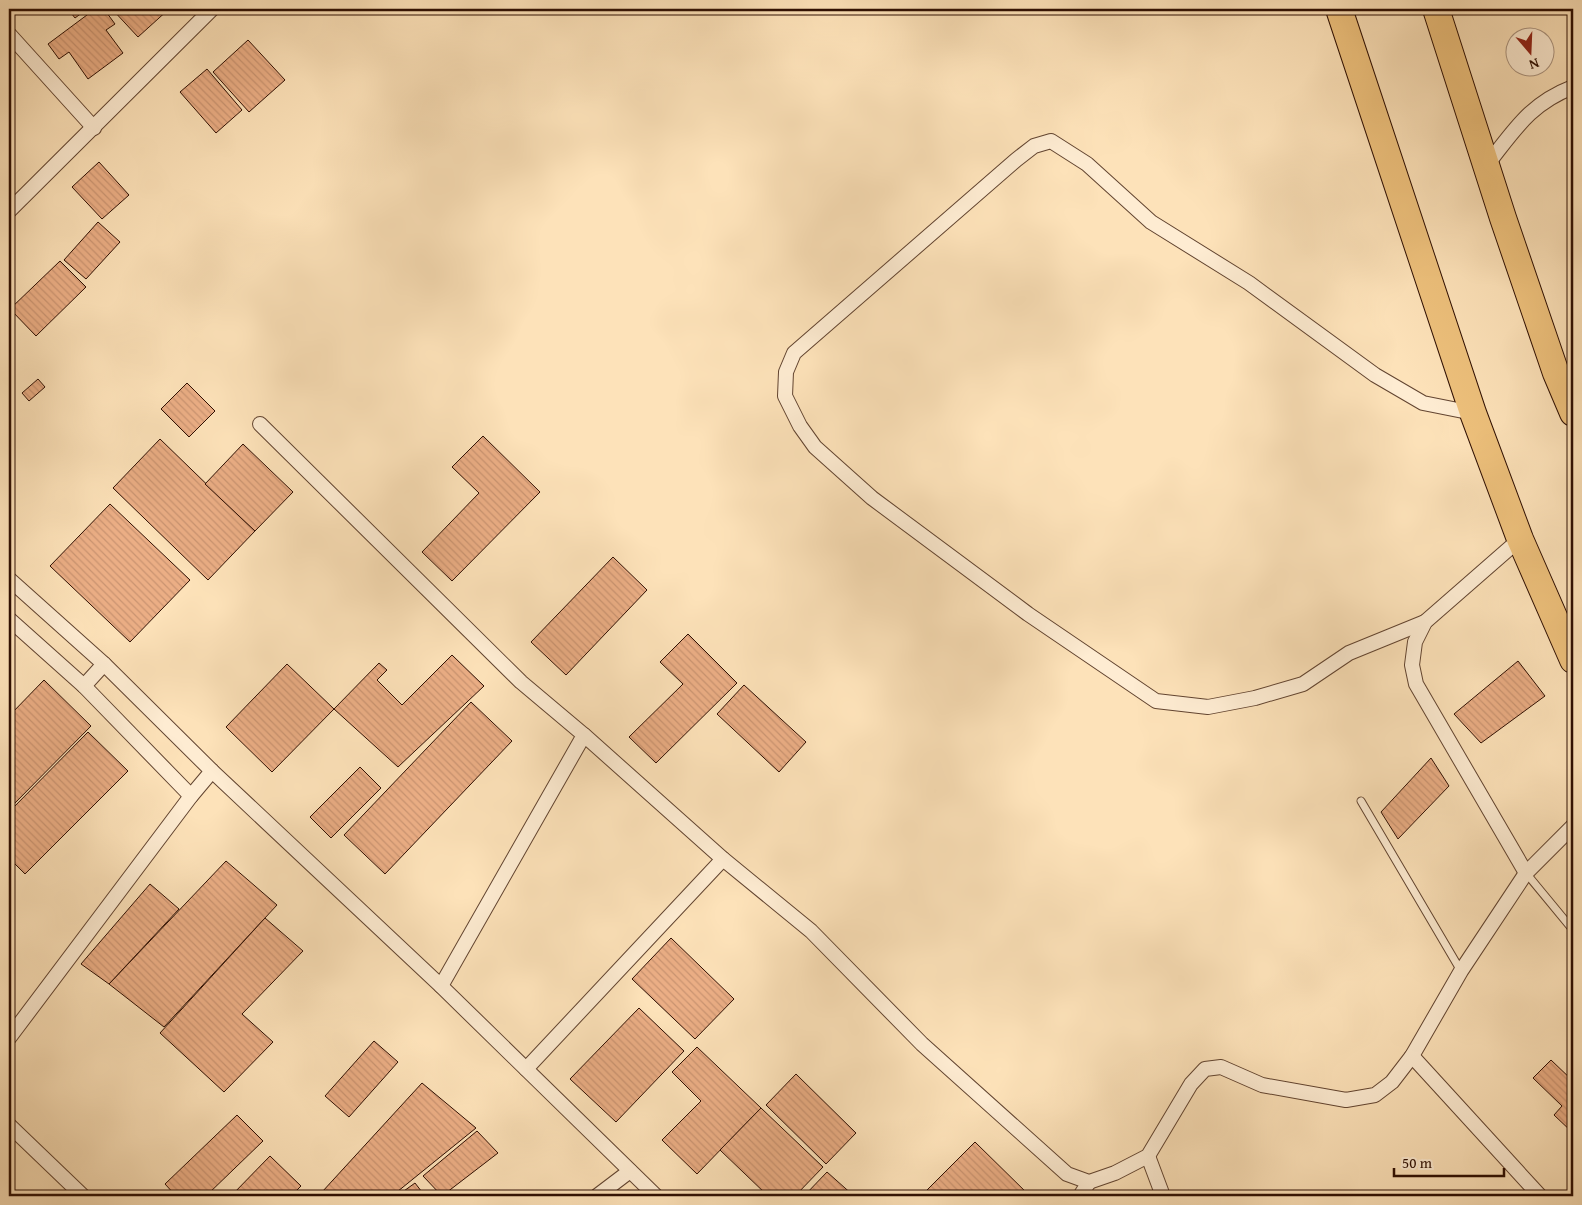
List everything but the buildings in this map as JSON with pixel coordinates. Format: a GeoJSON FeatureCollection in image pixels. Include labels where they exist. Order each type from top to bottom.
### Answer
{"type":"FeatureCollection","features":[{"type":"Feature","properties":{"kind":"highway"},"geometry":{"type":"LineString","coordinates":[[1339,9],[1473,413],[1520,539],[1573,660]]}},
{"type":"Feature","properties":{"kind":"highway"},"geometry":{"type":"LineString","coordinates":[[1436,9],[1486,166],[1553,364],[1573,413]]}},
{"type":"Feature","properties":{"kind":"street"},"geometry":{"type":"LineString","coordinates":[[9,211],[212,9]]}},
{"type":"Feature","properties":{"kind":"street"},"geometry":{"type":"LineString","coordinates":[[9,34],[94,128]]}},
{"type":"Feature","properties":{"kind":"street"},"geometry":{"type":"LineString","coordinates":[[1486,166],[1527,114],[1544,101],[1573,87]]}},
{"type":"Feature","properties":{"kind":"street"},"geometry":{"type":"LineString","coordinates":[[1473,413],[1423,402],[1375,375],[1249,283],[1151,222],[1087,164],[1051,142],[1034,146],[1016,160],[794,353],[786,372],[785,396],[800,426],[822,454],[872,498],[1028,614],[1156,701],[1208,707],[1255,698],[1303,684],[1349,653],[1425,622],[1520,539]]}},
{"type":"Feature","properties":{"kind":"street"},"geometry":{"type":"LineString","coordinates":[[260,424],[521,682],[584,735],[722,859],[811,931],[922,1044],[1067,1174],[1089,1182]]}},
{"type":"Feature","properties":{"kind":"street"},"geometry":{"type":"LineString","coordinates":[[9,579],[104,664],[212,771],[441,986],[656,1196]]}},
{"type":"Feature","properties":{"kind":"street"},"geometry":{"type":"LineString","coordinates":[[9,619],[84,686],[190,796]]}},
{"type":"Feature","properties":{"kind":"street"},"geometry":{"type":"LineString","coordinates":[[1425,622],[1415,642],[1412,665],[1416,684],[1526,873]]}},
{"type":"Feature","properties":{"kind":"street"},"geometry":{"type":"LineString","coordinates":[[84,686],[104,664]]}},
{"type":"Feature","properties":{"kind":"street"},"geometry":{"type":"LineString","coordinates":[[441,986],[584,735]]}},
{"type":"Feature","properties":{"kind":"street"},"geometry":{"type":"LineString","coordinates":[[9,1038],[190,796],[212,771]]}},
{"type":"Feature","properties":{"kind":"street"},"geometry":{"type":"LineString","coordinates":[[1080,1196],[1089,1182],[1114,1173],[1148,1156],[1192,1084],[1205,1069],[1221,1067],[1262,1085],[1346,1100],[1375,1095],[1392,1082],[1412,1056],[1461,971],[1526,873],[1573,826]]}},
{"type":"Feature","properties":{"kind":"street"},"geometry":{"type":"LineString","coordinates":[[526,1069],[722,859]]}},
{"type":"Feature","properties":{"kind":"street"},"geometry":{"type":"LineString","coordinates":[[1412,1056],[1540,1196]]}},
{"type":"Feature","properties":{"kind":"street"},"geometry":{"type":"LineString","coordinates":[[9,1125],[83,1196]]}},
{"type":"Feature","properties":{"kind":"street"},"geometry":{"type":"LineString","coordinates":[[1148,1156],[1163,1196]]}},
{"type":"Feature","properties":{"kind":"street"},"geometry":{"type":"LineString","coordinates":[[597,1196],[630,1171]]}},
{"type":"Feature","properties":{"kind":"lane"},"geometry":{"type":"LineString","coordinates":[[1361,801],[1461,971]]}},
{"type":"Feature","properties":{"kind":"lane"},"geometry":{"type":"LineString","coordinates":[[1526,873],[1573,930]]}}]}
